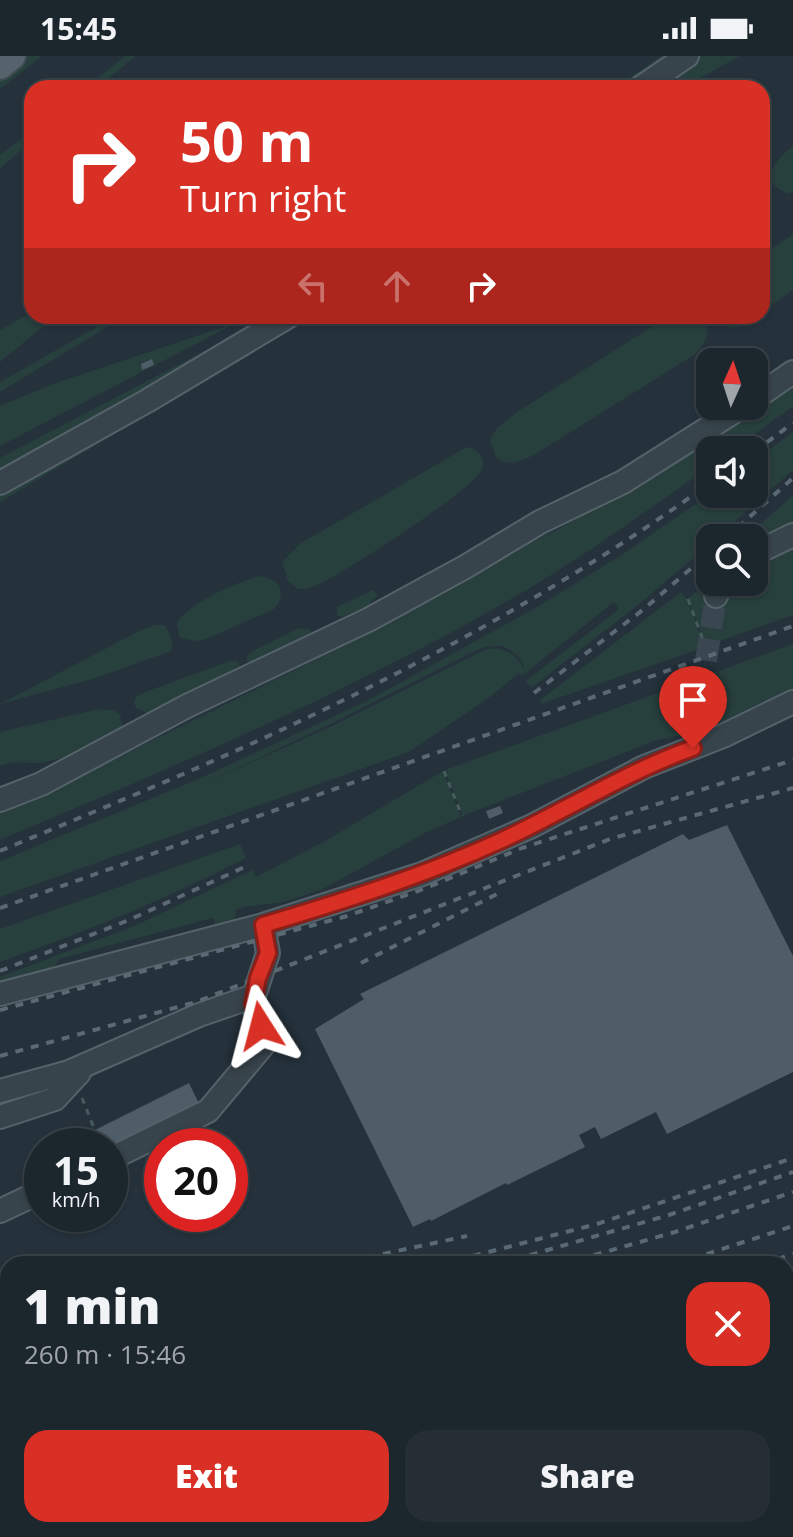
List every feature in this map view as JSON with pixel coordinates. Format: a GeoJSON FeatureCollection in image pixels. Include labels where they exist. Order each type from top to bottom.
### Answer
{"type":"FeatureCollection","features":[{"type":"Feature","properties":{"kind":"main road"},"geometry":{"type":"LineString","coordinates":[[0,66],[12,56]]}},
{"type":"Feature","properties":{"kind":"lane"},"geometry":{"type":"LineString","coordinates":[[652,80],[687,56]]}},
{"type":"Feature","properties":{"kind":"lane"},"geometry":{"type":"LineString","coordinates":[[0,483],[147,401],[276,324]]}},
{"type":"Feature","properties":{"kind":"lane"},"geometry":{"type":"LineString","coordinates":[[768,389],[793,372]]}},
{"type":"Feature","properties":{"kind":"lane"},"geometry":{"type":"LineString","coordinates":[[0,800],[41,784],[187,706],[368,620],[540,522],[623,482],[721,420]]}},
{"type":"Feature","properties":{"kind":"lane"},"geometry":{"type":"LineString","coordinates":[[768,547],[793,535]]}},
{"type":"Feature","properties":{"kind":"lane"},"geometry":{"type":"LineString","coordinates":[[0,994],[263,925],[384,888],[461,858],[555,815],[694,737],[732,732],[793,702]]}},
{"type":"Feature","properties":{"kind":"lane"},"geometry":{"type":"LineString","coordinates":[[128,1150],[216,1105],[265,1043],[253,1004],[268,953],[263,925]]}},
{"type":"Feature","properties":{"kind":"lane"},"geometry":{"type":"LineString","coordinates":[[0,1091],[75,1076],[199,1015],[254,996]]}},
{"type":"Feature","properties":{"kind":"lane"},"geometry":{"type":"LineString","coordinates":[[0,1117],[49,1102],[59,1096],[75,1076]]}},
{"type":"Feature","properties":{"kind":"lane"},"geometry":{"type":"LineString","coordinates":[[0,1211],[24,1200]]}},
{"type":"Feature","properties":{"kind":"path"},"geometry":{"type":"LineString","coordinates":[[688,599],[704,643]]}},
{"type":"Feature","properties":{"kind":"path"},"geometry":{"type":"LineString","coordinates":[[444,771],[462,816]]}},
{"type":"Feature","properties":{"kind":"path"},"geometry":{"type":"LineString","coordinates":[[75,1076],[94,1128]]}},
{"type":"Feature","properties":{"kind":"green space"},"geometry":{"type":"Polygon","coordinates":[[[26,56],[42,56],[0,89],[0,76],[26,56]]]}},
{"type":"Feature","properties":{"kind":"green space"},"geometry":{"type":"Polygon","coordinates":[[[125,56],[136,56],[106,80],[95,80],[125,56]]]}},
{"type":"Feature","properties":{"kind":"green space"},"geometry":{"type":"Polygon","coordinates":[[[661,56],[672,56],[641,80],[626,80],[661,56]]]}},
{"type":"Feature","properties":{"kind":"green space"},"geometry":{"type":"Polygon","coordinates":[[[695,56],[740,56],[696,80],[661,80],[695,56]]]}},
{"type":"Feature","properties":{"kind":"green space"},"geometry":{"type":"Polygon","coordinates":[[[24,136],[24,147],[0,169],[0,155],[24,136]]]}},
{"type":"Feature","properties":{"kind":"green space"},"geometry":{"type":"Polygon","coordinates":[[[793,146],[793,192],[789,194],[773,184],[771,177],[775,165],[793,146]]]}},
{"type":"Feature","properties":{"kind":"green space"},"geometry":{"type":"Polygon","coordinates":[[[793,234],[793,290],[770,306],[770,250],[793,234]]]}},
{"type":"Feature","properties":{"kind":"green space"},"geometry":{"type":"Polygon","coordinates":[[[24,316],[24,324],[46,324],[0,362],[0,330],[24,316]]]}},
{"type":"Feature","properties":{"kind":"green space"},"geometry":{"type":"Polygon","coordinates":[[[102,324],[112,324],[0,392],[0,382],[102,324]]]}},
{"type":"Feature","properties":{"kind":"green space"},"geometry":{"type":"Polygon","coordinates":[[[234,324],[0,446],[0,406],[53,384],[234,324]]]}},
{"type":"Feature","properties":{"kind":"green space"},"geometry":{"type":"Polygon","coordinates":[[[285,324],[299,324],[0,502],[0,488],[285,324]]]}},
{"type":"Feature","properties":{"kind":"green space"},"geometry":{"type":"Polygon","coordinates":[[[656,324],[706,324],[707,337],[700,348],[696,348],[694,355],[534,455],[510,463],[496,457],[490,440],[497,428],[517,412],[656,324]]]}},
{"type":"Feature","properties":{"kind":"green space"},"geometry":{"type":"Polygon","coordinates":[[[724,324],[744,324],[739,327],[729,328],[724,324]]]}},
{"type":"Feature","properties":{"kind":"green space"},"geometry":{"type":"Polygon","coordinates":[[[254,325],[0,476],[0,458],[254,325]]]}},
{"type":"Feature","properties":{"kind":"green space"},"geometry":{"type":"Polygon","coordinates":[[[793,385],[793,406],[752,436],[708,436],[732,420],[768,420],[768,399],[793,385]]]}},
{"type":"Feature","properties":{"kind":"green space"},"geometry":{"type":"Polygon","coordinates":[[[793,432],[793,470],[768,492],[768,451],[793,432]]]}},
{"type":"Feature","properties":{"kind":"green space"},"geometry":{"type":"Polygon","coordinates":[[[696,444],[696,476],[525,591],[332,693],[201,754],[0,840],[0,808],[24,802],[78,777],[362,637],[506,554],[562,527],[632,487],[696,444]]]}},
{"type":"Feature","properties":{"kind":"green space"},"geometry":{"type":"Polygon","coordinates":[[[467,447],[481,456],[482,469],[451,498],[324,582],[298,589],[288,581],[282,562],[301,543],[467,447]]]}},
{"type":"Feature","properties":{"kind":"green space"},"geometry":{"type":"Polygon","coordinates":[[[793,495],[793,531],[768,543],[768,524],[761,524],[793,495]]]}},
{"type":"Feature","properties":{"kind":"green space"},"geometry":{"type":"Polygon","coordinates":[[[696,504],[696,508],[750,508],[732,524],[696,524],[696,556],[531,688],[526,681],[619,609],[614,602],[522,676],[519,673],[490,697],[409,752],[0,897],[0,861],[196,780],[365,702],[537,607],[623,554],[696,504]],[[501,646],[485,647],[199,786],[332,726],[486,649],[510,653],[525,672],[520,659],[501,646]]]}},
{"type":"Feature","properties":{"kind":"green space"},"geometry":{"type":"Polygon","coordinates":[[[793,540],[793,615],[706,646],[688,598],[696,591],[696,596],[715,596],[711,611],[716,612],[719,596],[768,596],[768,552],[793,540]]]}},
{"type":"Feature","properties":{"kind":"green space"},"geometry":{"type":"Polygon","coordinates":[[[262,576],[274,581],[280,589],[280,598],[274,609],[209,638],[197,641],[180,638],[177,623],[191,608],[228,587],[262,576]]]}},
{"type":"Feature","properties":{"kind":"green space"},"geometry":{"type":"Polygon","coordinates":[[[373,590],[378,595],[366,607],[342,617],[337,615],[337,607],[373,590]]]}},
{"type":"Feature","properties":{"kind":"green space"},"geometry":{"type":"Polygon","coordinates":[[[681,592],[687,599],[705,647],[541,704],[540,700],[681,592]]]}},
{"type":"Feature","properties":{"kind":"green space"},"geometry":{"type":"Polygon","coordinates":[[[164,625],[168,630],[172,640],[171,651],[96,678],[0,704],[141,630],[164,625]]]}},
{"type":"Feature","properties":{"kind":"green space"},"geometry":{"type":"Polygon","coordinates":[[[299,628],[310,629],[313,639],[253,666],[247,661],[247,655],[253,651],[299,628]]]}},
{"type":"Feature","properties":{"kind":"green space"},"geometry":{"type":"Polygon","coordinates":[[[793,644],[793,690],[737,719],[698,734],[700,712],[696,711],[693,733],[657,740],[463,816],[445,770],[793,644]]]}},
{"type":"Feature","properties":{"kind":"green space"},"geometry":{"type":"Polygon","coordinates":[[[236,661],[242,668],[163,709],[146,713],[136,708],[136,697],[145,692],[236,661]]]}},
{"type":"Feature","properties":{"kind":"green space"},"geometry":{"type":"Polygon","coordinates":[[[99,709],[113,710],[120,715],[122,724],[119,733],[56,760],[0,766],[0,732],[99,709]]]}},
{"type":"Feature","properties":{"kind":"green space"},"geometry":{"type":"Polygon","coordinates":[[[443,771],[461,817],[427,832],[321,890],[284,902],[244,907],[236,910],[235,923],[217,928],[213,918],[59,959],[51,972],[0,987],[0,977],[134,926],[252,870],[256,877],[325,841],[443,771]]]}},
{"type":"Feature","properties":{"kind":"green space"},"geometry":{"type":"Polygon","coordinates":[[[240,844],[246,858],[216,873],[125,914],[0,962],[0,929],[240,844]]]}},
{"type":"Feature","properties":{"kind":"building"},"geometry":{"type":"Polygon","coordinates":[[[152,359],[154,365],[142,370],[141,364],[152,359]]]}},
{"type":"Feature","properties":{"kind":"building"},"geometry":{"type":"Polygon","coordinates":[[[500,806],[503,813],[489,819],[486,811],[500,806]]]}},
{"type":"Feature","properties":{"kind":"building"},"geometry":{"type":"Polygon","coordinates":[[[727,825],[793,956],[793,1072],[667,1134],[656,1112],[601,1139],[595,1127],[579,1135],[585,1147],[413,1227],[315,1029],[364,999],[360,994],[683,834],[689,840],[727,825]]]}},
{"type":"Feature","properties":{"kind":"building"},"geometry":{"type":"Polygon","coordinates":[[[189,1083],[201,1108],[161,1128],[144,1128],[144,1136],[128,1144],[128,1128],[99,1128],[189,1083]]]}},
{"type":"Feature","properties":{"kind":"tunnel"},"geometry":{"type":"LineString","coordinates":[[696,726],[716,596]]}},
{"type":"Feature","properties":{"kind":"railway"},"geometry":{"type":"LineString","coordinates":[[768,442],[793,423]]}},
{"type":"Feature","properties":{"kind":"railway"},"geometry":{"type":"LineString","coordinates":[[742,524],[793,478]]}},
{"type":"Feature","properties":{"kind":"railway"},"geometry":{"type":"LineString","coordinates":[[0,851],[244,747],[391,676],[554,586],[696,493]]}},
{"type":"Feature","properties":{"kind":"railway"},"geometry":{"type":"LineString","coordinates":[[534,693],[644,609],[696,564]]}},
{"type":"Feature","properties":{"kind":"railway"},"geometry":{"type":"LineString","coordinates":[[0,908],[793,626]]}},
{"type":"Feature","properties":{"kind":"railway"},"geometry":{"type":"LineString","coordinates":[[0,1010],[347,916],[426,888],[522,848],[793,760]]}},
{"type":"Feature","properties":{"kind":"railway"},"geometry":{"type":"LineString","coordinates":[[0,1056],[196,1002],[610,839],[793,788]]}},
{"type":"Feature","properties":{"kind":"railway"},"geometry":{"type":"LineString","coordinates":[[0,971],[129,920],[249,865]]}},
{"type":"Feature","properties":{"kind":"railway"},"geometry":{"type":"LineString","coordinates":[[361,963],[497,894]]}},
{"type":"Feature","properties":{"kind":"railway"},"geometry":{"type":"LineString","coordinates":[[473,1256],[597,1224],[793,1158]]}},
{"type":"Feature","properties":{"kind":"railway"},"geometry":{"type":"LineString","coordinates":[[527,1256],[669,1215],[793,1172]]}},
{"type":"Feature","properties":{"kind":"railway"},"geometry":{"type":"LineString","coordinates":[[591,1256],[675,1232],[793,1192]]}},
{"type":"Feature","properties":{"kind":"railway"},"geometry":{"type":"LineString","coordinates":[[701,1256],[793,1226]]}},
{"type":"Feature","properties":{"kind":"railway"},"geometry":{"type":"LineString","coordinates":[[373,1256],[467,1236]]}},
{"type":"Feature","properties":{"kind":"railway"},"geometry":{"type":"LineString","coordinates":[[787,1256],[793,1254]]}},
{"type":"Feature","properties":{"kind":"route"},"geometry":{"type":"LineString","coordinates":[[261,1026],[253,1004],[258,978],[268,953],[263,925],[384,888],[461,858],[555,815],[644,767],[693,748]]}}]}
